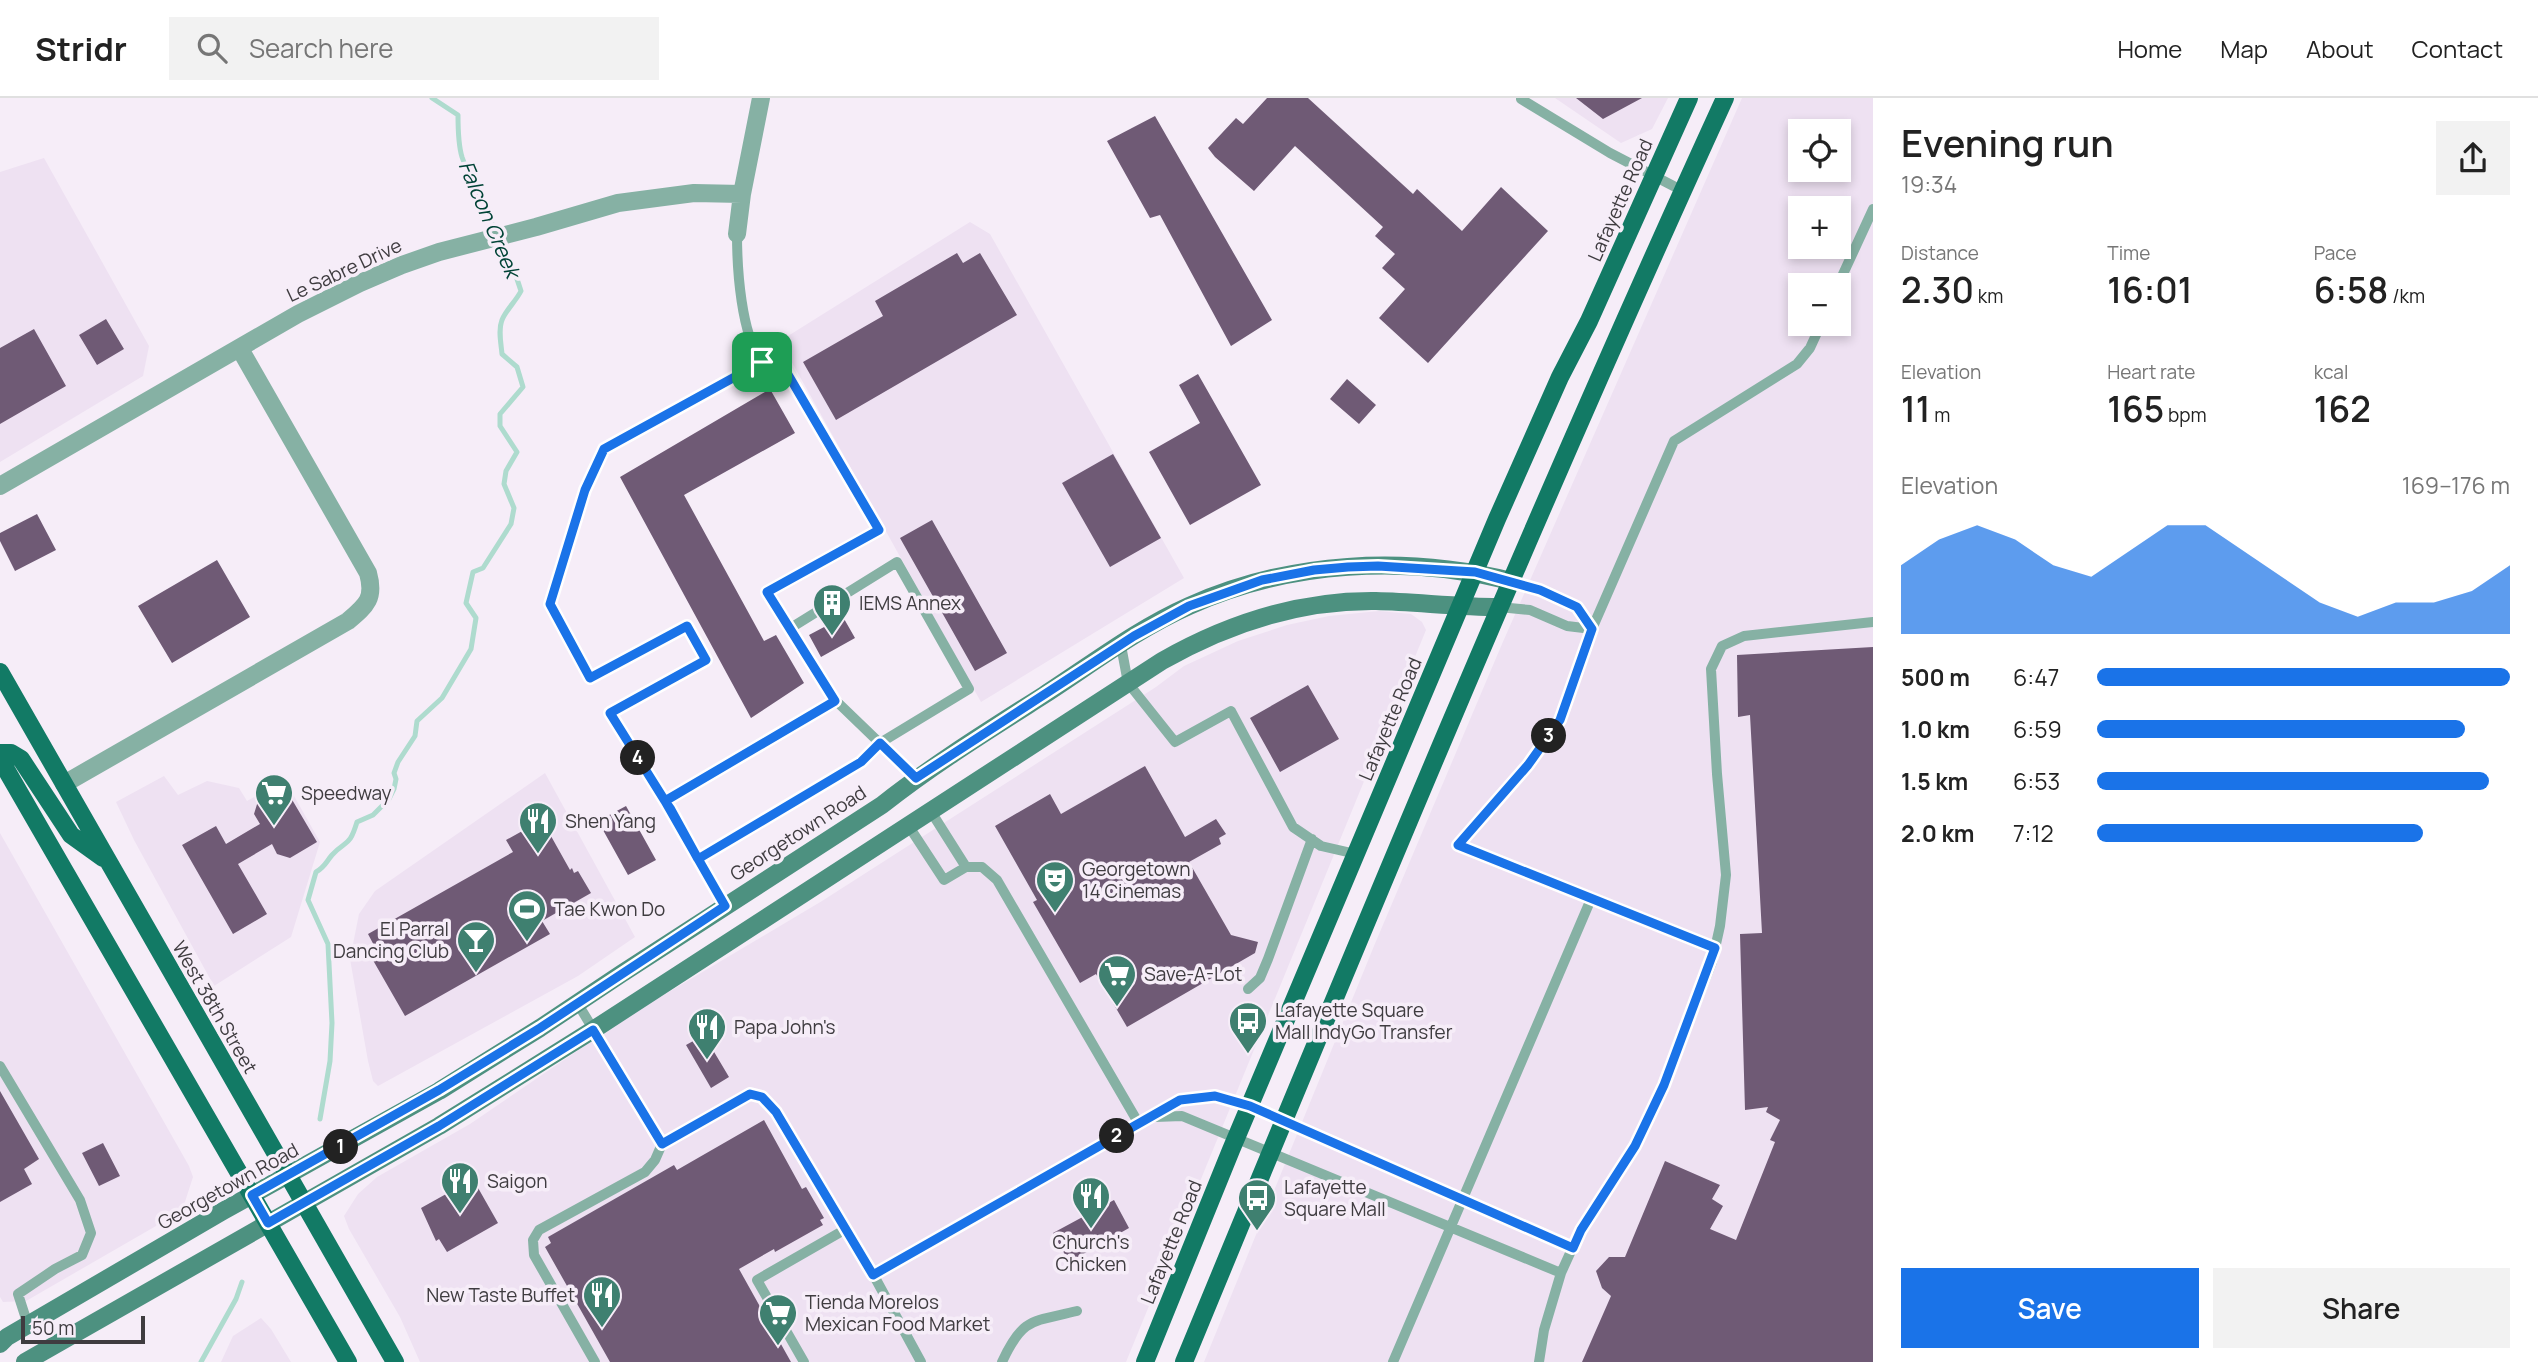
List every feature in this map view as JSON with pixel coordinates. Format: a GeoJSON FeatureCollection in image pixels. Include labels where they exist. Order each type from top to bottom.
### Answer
{"type":"FeatureCollection","features":[{"type":"Feature","properties":{"kind":"main road","name":"Lafayette Road"},"geometry":{"type":"LineString","coordinates":[[1145,1362],[1475,572],[1556,385],[1589,321],[1689,98]]}},
{"type":"Feature","properties":{"kind":"main road"},"geometry":{"type":"LineString","coordinates":[[1184,1362],[1499,607],[1725,98]]}},
{"type":"Feature","properties":{"kind":"main road","name":"Georgetown Road"},"geometry":{"type":"LineString","coordinates":[[0,1343],[252,1195],[420,1102],[578,1004],[882,805],[916,778],[1120,641],[1189,606],[1262,580],[1314,570],[1378,566],[1475,572],[1511,581]]}},
{"type":"Feature","properties":{"kind":"main road"},"geometry":{"type":"LineString","coordinates":[[32,1360],[439,1126],[593,1030],[1128,682],[1198,641],[1246,622],[1314,606],[1365,602],[1499,607]]}},
{"type":"Feature","properties":{"kind":"main road","name":"West 38th Street"},"geometry":{"type":"LineString","coordinates":[[0,672],[395,1362]]}},
{"type":"Feature","properties":{"kind":"main road"},"geometry":{"type":"LineString","coordinates":[[0,753],[11,753],[21,758],[71,835],[109,862]]}},
{"type":"Feature","properties":{"kind":"main road"},"geometry":{"type":"LineString","coordinates":[[0,759],[348,1362]]}},
{"type":"Feature","properties":{"kind":"street"},"geometry":{"type":"LineString","coordinates":[[737,234],[761,98]]}},
{"type":"Feature","properties":{"kind":"street","name":"Le Sabre Drive"},"geometry":{"type":"LineString","coordinates":[[0,486],[298,314],[360,283],[424,257],[588,210],[648,198],[709,192],[742,194]]}},
{"type":"Feature","properties":{"kind":"street"},"geometry":{"type":"LineString","coordinates":[[64,784],[348,621],[369,599],[371,586],[368,573],[240,349]]}},
{"type":"Feature","properties":{"kind":"lane"},"geometry":{"type":"LineString","coordinates":[[1521,99],[1683,191]]}},
{"type":"Feature","properties":{"kind":"lane"},"geometry":{"type":"LineString","coordinates":[[1844,273],[1873,209]]}},
{"type":"Feature","properties":{"kind":"lane"},"geometry":{"type":"LineString","coordinates":[[737,234],[737,273],[753,351],[762,362]]}},
{"type":"Feature","properties":{"kind":"lane"},"geometry":{"type":"LineString","coordinates":[[1715,948],[1458,845],[1528,765],[1560,720],[1592,629],[1674,441],[1797,364],[1816,336]]}},
{"type":"Feature","properties":{"kind":"lane"},"geometry":{"type":"LineString","coordinates":[[725,906],[665,801],[610,713],[706,660],[687,626],[590,678],[550,604],[585,490],[604,449],[776,354],[879,530],[767,592],[835,701],[916,778]]}},
{"type":"Feature","properties":{"kind":"lane"},"geometry":{"type":"LineString","coordinates":[[698,859],[861,762],[880,743],[969,689],[897,562],[789,629]]}},
{"type":"Feature","properties":{"kind":"lane"},"geometry":{"type":"LineString","coordinates":[[1511,581],[1540,590],[1577,607],[1592,629]]}},
{"type":"Feature","properties":{"kind":"lane"},"geometry":{"type":"LineString","coordinates":[[1499,607],[1530,610],[1567,626],[1592,629]]}},
{"type":"Feature","properties":{"kind":"lane"},"geometry":{"type":"LineString","coordinates":[[1539,1362],[1544,1331],[1560,1273],[1581,1230],[1635,1146],[1664,1085],[1715,948],[1726,875],[1711,668],[1722,646],[1744,636],[1873,622]]}},
{"type":"Feature","properties":{"kind":"lane"},"geometry":{"type":"LineString","coordinates":[[1120,641],[1128,682],[1175,742],[1231,710],[1293,827],[1321,846],[1356,854]]}},
{"type":"Feature","properties":{"kind":"lane"},"geometry":{"type":"LineString","coordinates":[[665,801],[835,701]]}},
{"type":"Feature","properties":{"kind":"lane"},"geometry":{"type":"LineString","coordinates":[[930,810],[966,867]]}},
{"type":"Feature","properties":{"kind":"lane"},"geometry":{"type":"LineString","coordinates":[[908,825],[944,880],[966,867],[982,867],[997,880],[1139,1124]]}},
{"type":"Feature","properties":{"kind":"lane"},"geometry":{"type":"LineString","coordinates":[[1248,989],[1260,978],[1312,839]]}},
{"type":"Feature","properties":{"kind":"lane"},"geometry":{"type":"LineString","coordinates":[[1393,1362],[1591,899]]}},
{"type":"Feature","properties":{"kind":"lane"},"geometry":{"type":"LineString","coordinates":[[578,1004],[662,1144]]}},
{"type":"Feature","properties":{"kind":"lane"},"geometry":{"type":"LineString","coordinates":[[1,1066],[80,1200],[91,1233],[82,1255],[18,1294],[28,1325]]}},
{"type":"Feature","properties":{"kind":"lane"},"geometry":{"type":"LineString","coordinates":[[595,1362],[534,1255],[533,1240],[538,1230],[645,1172],[655,1160],[662,1144],[750,1094],[762,1097],[776,1112],[873,1275],[921,1362]]}},
{"type":"Feature","properties":{"kind":"lane"},"geometry":{"type":"LineString","coordinates":[[873,1275],[1180,1100],[1215,1096],[1250,1106],[1573,1248]]}},
{"type":"Feature","properties":{"kind":"lane"},"geometry":{"type":"LineString","coordinates":[[1151,1118],[1182,1116],[1560,1273]]}},
{"type":"Feature","properties":{"kind":"lane"},"geometry":{"type":"LineString","coordinates":[[804,1362],[757,1280],[846,1229]]}},
{"type":"Feature","properties":{"kind":"lane"},"geometry":{"type":"LineString","coordinates":[[1002,1362],[1013,1338],[1027,1323],[1077,1311]]}},
{"type":"Feature","properties":{"kind":"shaded area"},"geometry":{"type":"Polygon","coordinates":[[[1555,98],[1668,98],[1652,129],[1621,143],[1555,98]]]}},
{"type":"Feature","properties":{"kind":"shaded area","name":"Lafayette Square Mall"},"geometry":{"type":"Polygon","coordinates":[[[1742,98],[1873,98],[1873,1362],[1204,1362],[1374,946],[1502,644],[1742,98]]]}},
{"type":"Feature","properties":{"kind":"shaded area"},"geometry":{"type":"Polygon","coordinates":[[[44,158],[149,346],[143,376],[0,462],[0,172],[44,158]]]}},
{"type":"Feature","properties":{"kind":"shaded area"},"geometry":{"type":"Polygon","coordinates":[[[970,222],[990,234],[1184,578],[981,702],[780,341],[970,222]]]}},
{"type":"Feature","properties":{"kind":"shaded area"},"geometry":{"type":"Polygon","coordinates":[[[1379,611],[1411,614],[1422,622],[1426,630],[1126,1362],[420,1362],[400,1317],[344,1216],[358,1194],[377,1177],[470,1124],[630,1015],[822,901],[1156,687],[1184,666],[1238,641],[1287,625],[1329,616],[1379,611]]]}},
{"type":"Feature","properties":{"kind":"shaded area"},"geometry":{"type":"Polygon","coordinates":[[[545,773],[635,937],[578,976],[378,1086],[373,1081],[368,1061],[350,959],[359,914],[375,891],[545,773]]]}},
{"type":"Feature","properties":{"kind":"shaded area"},"geometry":{"type":"Polygon","coordinates":[[[164,776],[178,795],[207,781],[239,788],[247,801],[285,780],[320,842],[291,937],[214,986],[116,802],[164,776]]]}},
{"type":"Feature","properties":{"kind":"shaded area"},"geometry":{"type":"Polygon","coordinates":[[[0,833],[193,1177],[182,1211],[26,1301],[3,1302],[0,1297],[0,833]]]}},
{"type":"Feature","properties":{"kind":"shaded area"},"geometry":{"type":"Polygon","coordinates":[[[261,1318],[291,1362],[221,1362],[233,1336],[261,1318]]]}},
{"type":"Feature","properties":{"kind":"building"},"geometry":{"type":"Polygon","coordinates":[[[1267,98],[1308,98],[1413,194],[1417,189],[1462,231],[1501,187],[1548,231],[1428,363],[1379,318],[1405,289],[1382,268],[1395,254],[1375,236],[1383,227],[1295,146],[1254,191],[1208,148],[1236,118],[1243,124],[1267,98]]]}},
{"type":"Feature","properties":{"kind":"building"},"geometry":{"type":"Polygon","coordinates":[[[1576,98],[1642,98],[1603,119],[1576,98]]]}},
{"type":"Feature","properties":{"kind":"building"},"geometry":{"type":"Polygon","coordinates":[[[1155,116],[1272,320],[1231,346],[1160,215],[1150,218],[1107,141],[1155,116]]]}},
{"type":"Feature","properties":{"kind":"building"},"geometry":{"type":"Polygon","coordinates":[[[957,253],[963,263],[980,253],[1017,315],[836,420],[803,362],[883,316],[875,301],[957,253]]]}},
{"type":"Feature","properties":{"kind":"building"},"geometry":{"type":"Polygon","coordinates":[[[106,319],[124,349],[97,365],[79,335],[106,319]]]}},
{"type":"Feature","properties":{"kind":"building"},"geometry":{"type":"Polygon","coordinates":[[[34,329],[66,386],[0,424],[0,348],[34,329]]]}},
{"type":"Feature","properties":{"kind":"building"},"geometry":{"type":"Polygon","coordinates":[[[1198,374],[1261,485],[1190,525],[1149,452],[1200,423],[1179,385],[1198,374]]]}},
{"type":"Feature","properties":{"kind":"building"},"geometry":{"type":"Polygon","coordinates":[[[1347,379],[1376,405],[1359,424],[1330,399],[1347,379]]]}},
{"type":"Feature","properties":{"kind":"building"},"geometry":{"type":"Polygon","coordinates":[[[770,389],[795,433],[684,495],[764,641],[776,635],[804,683],[751,718],[620,477],[770,389]]]}},
{"type":"Feature","properties":{"kind":"building"},"geometry":{"type":"Polygon","coordinates":[[[1113,454],[1161,538],[1110,567],[1062,483],[1113,454]]]}},
{"type":"Feature","properties":{"kind":"building"},"geometry":{"type":"Polygon","coordinates":[[[37,514],[56,550],[15,571],[0,541],[0,533],[37,514]]]}},
{"type":"Feature","properties":{"kind":"building"},"geometry":{"type":"Polygon","coordinates":[[[932,520],[1007,653],[975,671],[900,538],[932,520]]]}},
{"type":"Feature","properties":{"kind":"building"},"geometry":{"type":"Polygon","coordinates":[[[217,560],[250,617],[172,663],[138,606],[217,560]]]}},
{"type":"Feature","properties":{"kind":"building","name":"IEMS Annex"},"geometry":{"type":"Polygon","coordinates":[[[843,617],[855,638],[821,657],[809,635],[843,617]]]}},
{"type":"Feature","properties":{"kind":"building"},"geometry":{"type":"Polygon","coordinates":[[[1873,647],[1873,1362],[1582,1362],[1611,1296],[1602,1288],[1596,1271],[1609,1257],[1625,1257],[1665,1161],[1720,1185],[1712,1199],[1723,1206],[1710,1229],[1736,1240],[1775,1142],[1770,1140],[1780,1120],[1766,1112],[1768,1107],[1745,1110],[1740,934],[1762,933],[1750,715],[1738,717],[1737,655],[1873,647]]]}},
{"type":"Feature","properties":{"kind":"building"},"geometry":{"type":"Polygon","coordinates":[[[1308,685],[1339,739],[1280,772],[1250,718],[1308,685]]]}},
{"type":"Feature","properties":{"kind":"building"},"geometry":{"type":"Polygon","coordinates":[[[1145,766],[1185,837],[1216,819],[1226,834],[1219,838],[1221,844],[1189,862],[1231,935],[1258,942],[1255,953],[1127,1027],[1096,974],[1080,983],[1033,902],[1037,900],[995,826],[1050,794],[1061,814],[1145,766]]]}},
{"type":"Feature","properties":{"kind":"building"},"geometry":{"type":"Polygon","coordinates":[[[284,786],[317,842],[290,858],[277,854],[272,844],[238,864],[267,914],[233,934],[182,845],[216,826],[226,844],[260,824],[254,814],[258,801],[284,786]]]}},
{"type":"Feature","properties":{"kind":"building"},"geometry":{"type":"Polygon","coordinates":[[[626,806],[656,860],[628,875],[598,821],[626,806]]]}},
{"type":"Feature","properties":{"kind":"building"},"geometry":{"type":"Polygon","coordinates":[[[542,820],[570,870],[572,868],[574,873],[578,871],[591,893],[542,921],[550,934],[405,1016],[370,955],[377,951],[368,934],[513,852],[506,840],[542,820]]]}},
{"type":"Feature","properties":{"kind":"building","name":"Papa John's"},"geometry":{"type":"Polygon","coordinates":[[[704,1035],[729,1077],[711,1088],[686,1045],[704,1035]]]}},
{"type":"Feature","properties":{"kind":"building"},"geometry":{"type":"Polygon","coordinates":[[[0,1091],[39,1159],[24,1169],[32,1184],[0,1202],[0,1091]]]}},
{"type":"Feature","properties":{"kind":"building"},"geometry":{"type":"Polygon","coordinates":[[[764,1120],[802,1189],[806,1187],[824,1218],[820,1220],[823,1225],[739,1269],[791,1362],[610,1362],[545,1247],[551,1243],[548,1237],[674,1165],[677,1170],[764,1120]]]}},
{"type":"Feature","properties":{"kind":"building"},"geometry":{"type":"Polygon","coordinates":[[[103,1143],[120,1176],[99,1186],[82,1153],[103,1143]]]}},
{"type":"Feature","properties":{"kind":"building","name":"Saigon"},"geometry":{"type":"Polygon","coordinates":[[[473,1179],[498,1223],[447,1252],[439,1239],[436,1241],[421,1208],[473,1179]]]}},
{"type":"Feature","properties":{"kind":"building","name":"Church's Chicken"},"geometry":{"type":"Polygon","coordinates":[[[1114,1200],[1129,1228],[1069,1262],[1053,1233],[1114,1200]]]}},
{"type":"Feature","properties":{"kind":"waterway","name":"Falcon Creek"},"geometry":{"type":"LineString","coordinates":[[320,1119],[330,1061],[332,1023],[328,944],[308,900],[316,872],[350,840],[357,822],[373,815],[389,799],[396,779],[394,773],[415,736],[417,721],[442,698],[471,649],[476,618],[466,603],[473,572],[483,568],[511,524],[514,508],[504,484],[506,471],[517,452],[500,426],[500,414],[523,387],[517,367],[502,354],[500,332],[504,316],[521,291],[462,157],[458,115],[432,98]]}},
{"type":"Feature","properties":{"kind":"waterway","name":"Falcon Creek"},"geometry":{"type":"LineString","coordinates":[[201,1362],[236,1299],[242,1282]]}},
{"type":"Feature","properties":{"kind":"place","name":"IEMS Annex"},"geometry":{"type":"Point","coordinates":[832,637]}},
{"type":"Feature","properties":{"kind":"place","name":"Speedway"},"geometry":{"type":"Point","coordinates":[274,827]}},
{"type":"Feature","properties":{"kind":"place","name":"Shen Yang"},"geometry":{"type":"Point","coordinates":[538,855]}},
{"type":"Feature","properties":{"kind":"place","name":"Georgetown 14 Cinemas"},"geometry":{"type":"Point","coordinates":[1055,914]}},
{"type":"Feature","properties":{"kind":"place","name":"Tae Kwon Do"},"geometry":{"type":"Point","coordinates":[527,943]}},
{"type":"Feature","properties":{"kind":"place","name":"El Parral Dancing Club"},"geometry":{"type":"Point","coordinates":[476,974]}},
{"type":"Feature","properties":{"kind":"place","name":"Save-A-Lot"},"geometry":{"type":"Point","coordinates":[1117,1008]}},
{"type":"Feature","properties":{"kind":"place","name":"Lafayette Square Mall IndyGo Transfer"},"geometry":{"type":"Point","coordinates":[1248,1055]}},
{"type":"Feature","properties":{"kind":"place","name":"Papa John's"},"geometry":{"type":"Point","coordinates":[707,1061]}},
{"type":"Feature","properties":{"kind":"place","name":"Saigon"},"geometry":{"type":"Point","coordinates":[460,1215]}},
{"type":"Feature","properties":{"kind":"place","name":"Church's Chicken"},"geometry":{"type":"Point","coordinates":[1091,1230]}},
{"type":"Feature","properties":{"kind":"place","name":"Lafayette Square Mall"},"geometry":{"type":"Point","coordinates":[1257,1232]}},
{"type":"Feature","properties":{"kind":"place","name":"New Taste Buffet"},"geometry":{"type":"Point","coordinates":[602,1329]}},
{"type":"Feature","properties":{"kind":"place","name":"Tienda Morelos Mexican Food Market"},"geometry":{"type":"Point","coordinates":[778,1347]}},
{"type":"Feature","properties":{"kind":"route"},"geometry":{"type":"LineString","coordinates":[[762,362],[604,449],[585,490],[550,604],[590,678],[687,626],[706,660],[610,713],[665,801],[670,808],[698,859],[861,762],[880,743],[916,778],[1167,617],[1210,597],[1262,580],[1314,570],[1348,567],[1378,566],[1475,572],[1540,590],[1577,607],[1592,629],[1560,720],[1528,765],[1458,845],[1715,948],[1664,1085],[1635,1146],[1581,1230],[1573,1248],[1250,1106],[1215,1096],[1180,1100],[873,1275],[776,1112],[762,1097],[750,1094],[662,1144],[593,1030],[439,1126],[268,1223],[252,1195],[439,1090],[578,1004],[725,906],[698,859],[670,808],[665,801],[835,701],[767,592],[879,530],[776,354],[762,362]]}}]}
